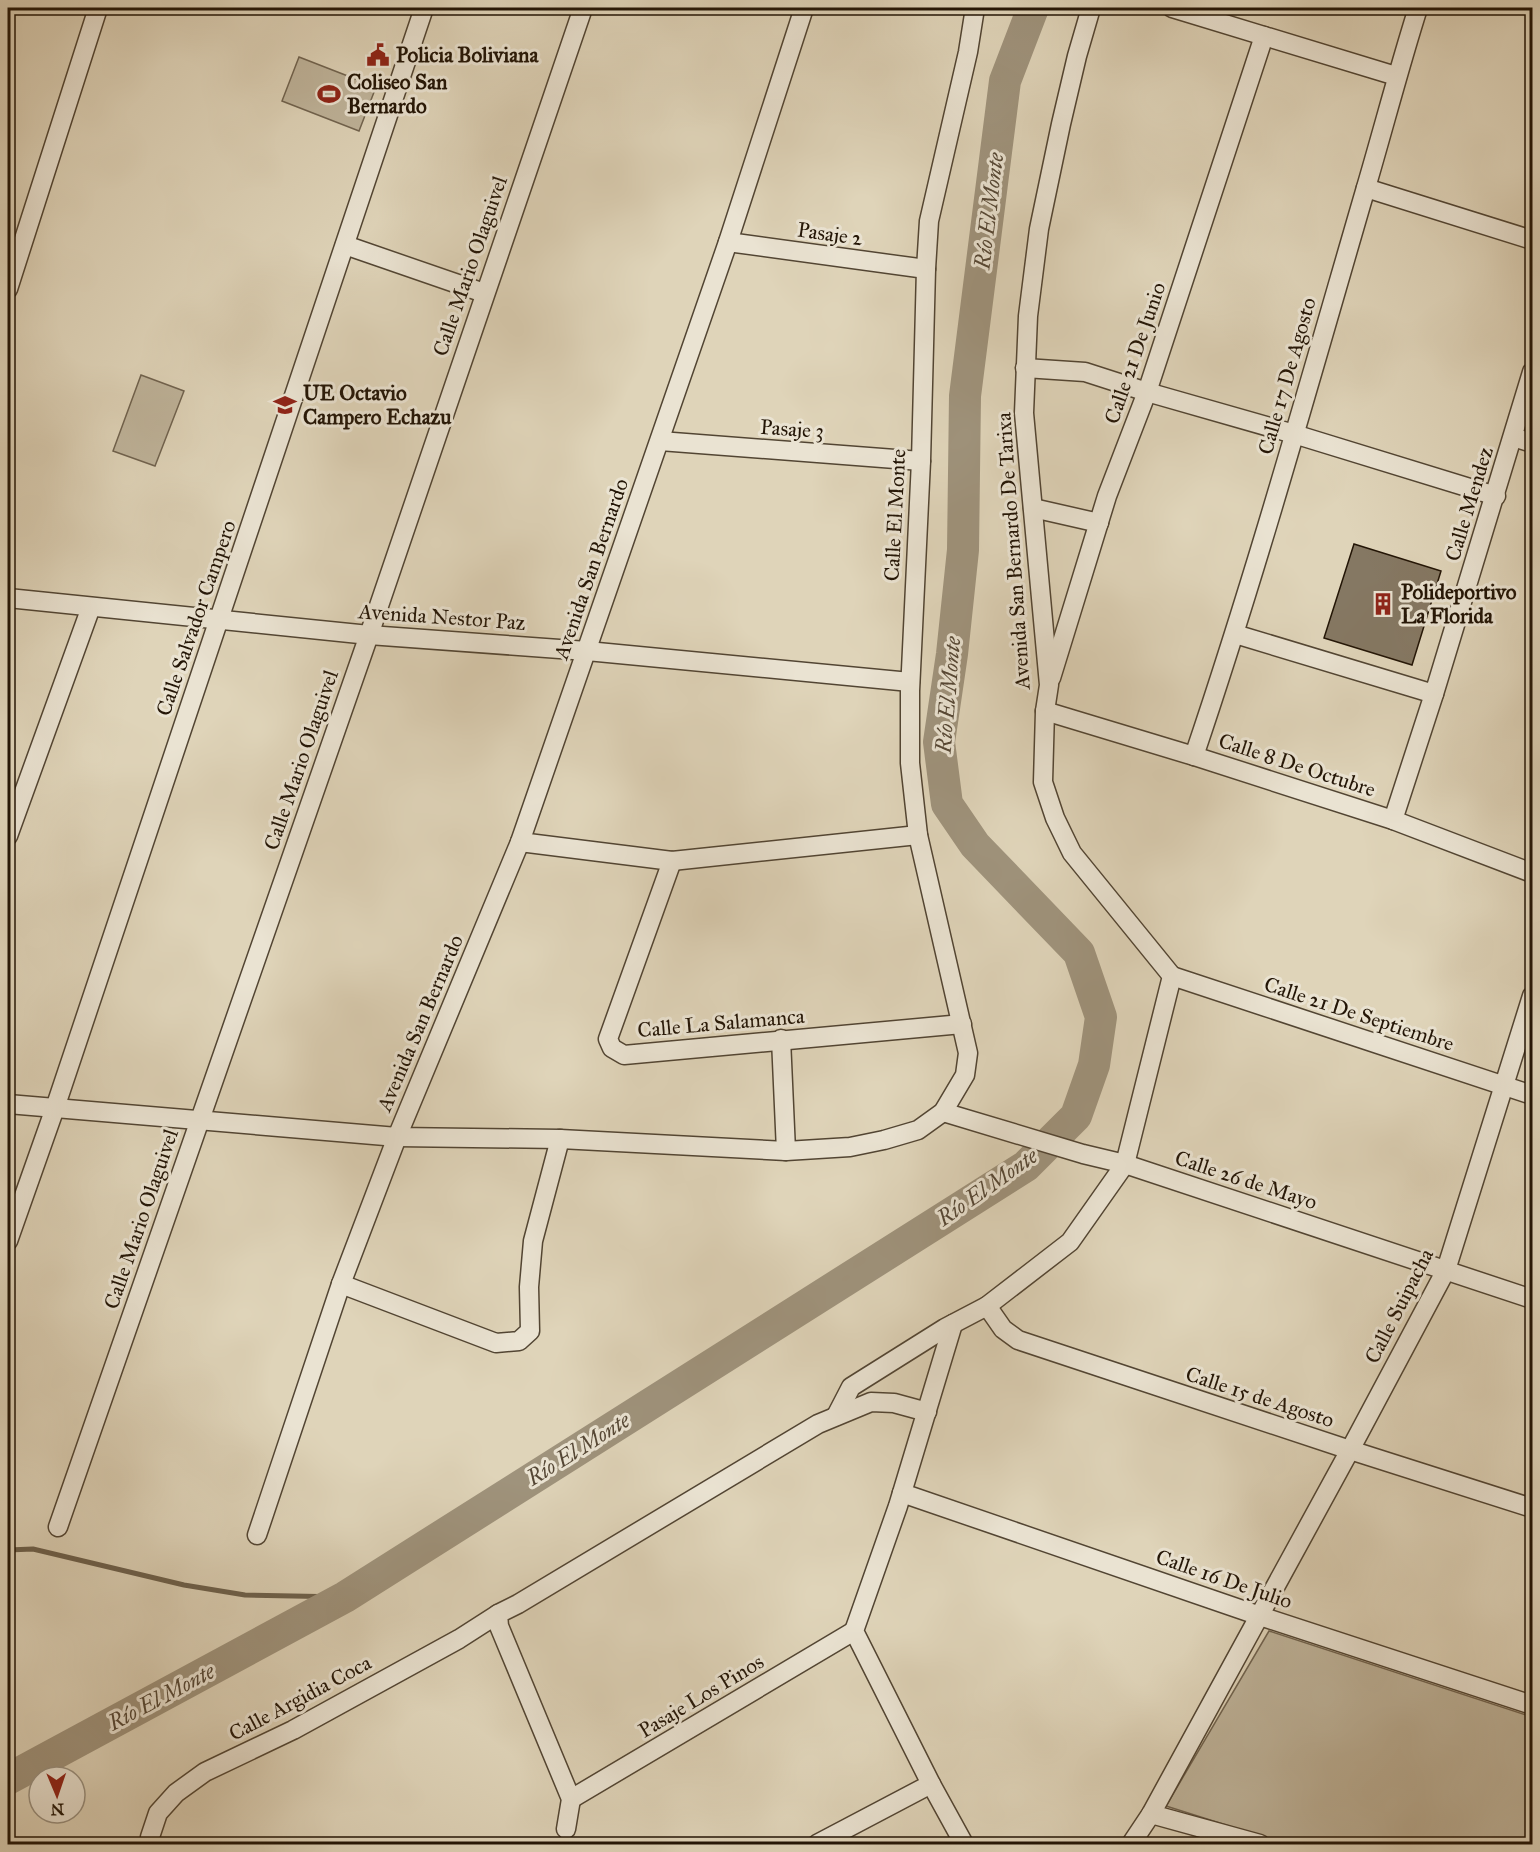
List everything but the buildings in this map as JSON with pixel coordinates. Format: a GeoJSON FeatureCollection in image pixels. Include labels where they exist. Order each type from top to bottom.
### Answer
{"type":"FeatureCollection","features":[{"type":"Feature","properties":{"kind":"street"},"geometry":{"type":"LineString","coordinates":[[8,285],[98,8]]}},
{"type":"Feature","properties":{"kind":"street","name":"Calle Salvador Campero"},"geometry":{"type":"LineString","coordinates":[[8,1241],[55,1108],[424,8]]}},
{"type":"Feature","properties":{"kind":"street","name":"Calle Mario Olaguivel"},"geometry":{"type":"LineString","coordinates":[[58,1527],[369,635],[583,8]]}},
{"type":"Feature","properties":{"kind":"street","name":"Avenida San Bernardo"},"geometry":{"type":"LineString","coordinates":[[257,1535],[341,1284],[397,1137],[520,842],[728,242],[804,8]]}},
{"type":"Feature","properties":{"kind":"street","name":"Calle El Monte"},"geometry":{"type":"LineString","coordinates":[[962,1024],[918,835],[910,763],[910,682],[921,461],[929,221],[968,52],[975,8]]}},
{"type":"Feature","properties":{"kind":"street","name":"Avenida San Bernardo De Tarixa"},"geometry":{"type":"LineString","coordinates":[[1091,8],[1061,124],[1040,229],[1028,316],[1024,413],[1049,685],[1045,711],[1043,782],[1055,819],[1072,853],[1172,976]]}},
{"type":"Feature","properties":{"kind":"street"},"geometry":{"type":"LineString","coordinates":[[1172,8],[1396,76]]}},
{"type":"Feature","properties":{"kind":"street","name":"Calle 17 De Agosto"},"geometry":{"type":"LineString","coordinates":[[1194,756],[1235,634],[1366,188],[1396,76],[1418,8]]}},
{"type":"Feature","properties":{"kind":"street","name":"Calle 21 De Junio"},"geometry":{"type":"LineString","coordinates":[[1049,685],[1107,496],[1147,392],[1264,36]]}},
{"type":"Feature","properties":{"kind":"street"},"geometry":{"type":"LineString","coordinates":[[1366,188],[1533,240]]}},
{"type":"Feature","properties":{"kind":"street","name":"Pasaje 2"},"geometry":{"type":"LineString","coordinates":[[728,242],[926,269]]}},
{"type":"Feature","properties":{"kind":"street"},"geometry":{"type":"LineString","coordinates":[[345,245],[484,293]]}},
{"type":"Feature","properties":{"kind":"street"},"geometry":{"type":"LineString","coordinates":[[1025,368],[1085,372],[1496,496]]}},
{"type":"Feature","properties":{"kind":"street","name":"Calle Mendez"},"geometry":{"type":"LineString","coordinates":[[1393,820],[1533,372]]}},
{"type":"Feature","properties":{"kind":"street"},"geometry":{"type":"LineString","coordinates":[[1513,437],[1533,443]]}},
{"type":"Feature","properties":{"kind":"street","name":"Pasaje 3"},"geometry":{"type":"LineString","coordinates":[[660,441],[921,461]]}},
{"type":"Feature","properties":{"kind":"street"},"geometry":{"type":"LineString","coordinates":[[1032,508],[1099,523]]}},
{"type":"Feature","properties":{"kind":"street","name":"Avenida Nestor Paz"},"geometry":{"type":"LineString","coordinates":[[8,598],[369,635],[587,651],[910,682]]}},
{"type":"Feature","properties":{"kind":"street"},"geometry":{"type":"LineString","coordinates":[[8,836],[91,608]]}},
{"type":"Feature","properties":{"kind":"street"},"geometry":{"type":"LineString","coordinates":[[1235,634],[1434,694]]}},
{"type":"Feature","properties":{"kind":"street","name":"Calle 8 De Octubre"},"geometry":{"type":"LineString","coordinates":[[1045,711],[1393,820],[1533,873]]}},
{"type":"Feature","properties":{"kind":"street"},"geometry":{"type":"LineString","coordinates":[[520,842],[672,861],[918,835]]}},
{"type":"Feature","properties":{"kind":"street","name":"Calle La Salamanca"},"geometry":{"type":"LineString","coordinates":[[672,861],[608,1039],[612,1048],[624,1054],[962,1024]]}},
{"type":"Feature","properties":{"kind":"street"},"geometry":{"type":"LineString","coordinates":[[836,1416],[851,1387],[953,1324],[987,1306],[1070,1242],[1125,1164],[1172,976]]}},
{"type":"Feature","properties":{"kind":"street","name":"Calle 21 De Septiembre"},"geometry":{"type":"LineString","coordinates":[[1172,976],[1533,1095]]}},
{"type":"Feature","properties":{"kind":"street","name":"Calle Suipacha"},"geometry":{"type":"LineString","coordinates":[[1151,1814],[1446,1270],[1533,996]]}},
{"type":"Feature","properties":{"kind":"street","name":"Avenida San Bernardo"},"geometry":{"type":"LineString","coordinates":[[8,1104],[397,1137],[560,1139],[786,1151],[850,1147],[918,1130],[943,1112],[964,1075],[968,1053],[962,1024]]}},
{"type":"Feature","properties":{"kind":"street"},"geometry":{"type":"LineString","coordinates":[[781,1039],[786,1151]]}},
{"type":"Feature","properties":{"kind":"street","name":"Calle 26 de Mayo"},"geometry":{"type":"LineString","coordinates":[[943,1112],[1083,1154],[1125,1164],[1533,1299]]}},
{"type":"Feature","properties":{"kind":"street"},"geometry":{"type":"LineString","coordinates":[[341,1284],[496,1343],[519,1341],[530,1331],[529,1287],[533,1241],[560,1139]]}},
{"type":"Feature","properties":{"kind":"street","name":"Calle 15 de Agosto"},"geometry":{"type":"LineString","coordinates":[[987,1306],[1003,1329],[1018,1340],[1533,1508]]}},
{"type":"Feature","properties":{"kind":"street"},"geometry":{"type":"LineString","coordinates":[[953,1324],[902,1492],[854,1631],[930,1784],[964,1845]]}},
{"type":"Feature","properties":{"kind":"street","name":"Calle Argidia Coca"},"geometry":{"type":"LineString","coordinates":[[152,1845],[150,1837],[158,1813],[176,1793],[205,1772],[293,1730],[459,1639],[818,1424],[871,1402],[894,1402],[927,1412]]}},
{"type":"Feature","properties":{"kind":"street","name":"Calle 16 De Julio"},"geometry":{"type":"LineString","coordinates":[[902,1492],[1260,1616],[1533,1705]]}},
{"type":"Feature","properties":{"kind":"street"},"geometry":{"type":"LineString","coordinates":[[498,1614],[499,1626],[571,1799],[566,1829]]}},
{"type":"Feature","properties":{"kind":"street","name":"Pasaje Los Pinos"},"geometry":{"type":"LineString","coordinates":[[571,1799],[854,1631]]}},
{"type":"Feature","properties":{"kind":"street"},"geometry":{"type":"LineString","coordinates":[[818,1845],[930,1784]]}},
{"type":"Feature","properties":{"kind":"street"},"geometry":{"type":"LineString","coordinates":[[1131,1845],[1151,1814],[1260,1845]]}},
{"type":"Feature","properties":{"kind":"street"},"geometry":{"type":"LineString","coordinates":[[1192,1845],[1197,1827]]}},
{"type":"Feature","properties":{"kind":"shaded area","name":"Coliseo San Bernardo"},"geometry":{"type":"Polygon","coordinates":[[[299,57],[376,87],[359,131],[282,101],[299,57]]]}},
{"type":"Feature","properties":{"kind":"shaded area"},"geometry":{"type":"Polygon","coordinates":[[[141,375],[184,391],[155,466],[113,451],[141,375]]]}},
{"type":"Feature","properties":{"kind":"shaded area"},"geometry":{"type":"Polygon","coordinates":[[[1269,1631],[1532,1717],[1532,1844],[1286,1844],[1166,1806],[1269,1631]]]}},
{"type":"Feature","properties":{"kind":"waterway","name":"Río El Monte"},"geometry":{"type":"LineString","coordinates":[[8,1779],[345,1597],[1026,1166],[1076,1116],[1094,1065],[1101,1017],[1079,953],[975,845],[947,804],[939,742],[952,654],[963,550],[965,396],[1005,81],[1033,8]]}},
{"type":"Feature","properties":{"kind":"waterway"},"geometry":{"type":"LineString","coordinates":[[8,1550],[33,1549],[184,1585],[245,1595],[345,1597]]}},
{"type":"Feature","properties":{"kind":"place","name":"Policia Boliviana"},"geometry":{"type":"Point","coordinates":[378,55]}},
{"type":"Feature","properties":{"kind":"place","name":"Coliseo San Bernardo"},"geometry":{"type":"Point","coordinates":[329,94]}},
{"type":"Feature","properties":{"kind":"place","name":"UE Octavio Campero Echazu"},"geometry":{"type":"Point","coordinates":[285,405]}},
{"type":"Feature","properties":{"kind":"place","name":"Polideportivo La Florida"},"geometry":{"type":"Point","coordinates":[1383,604]}}]}
